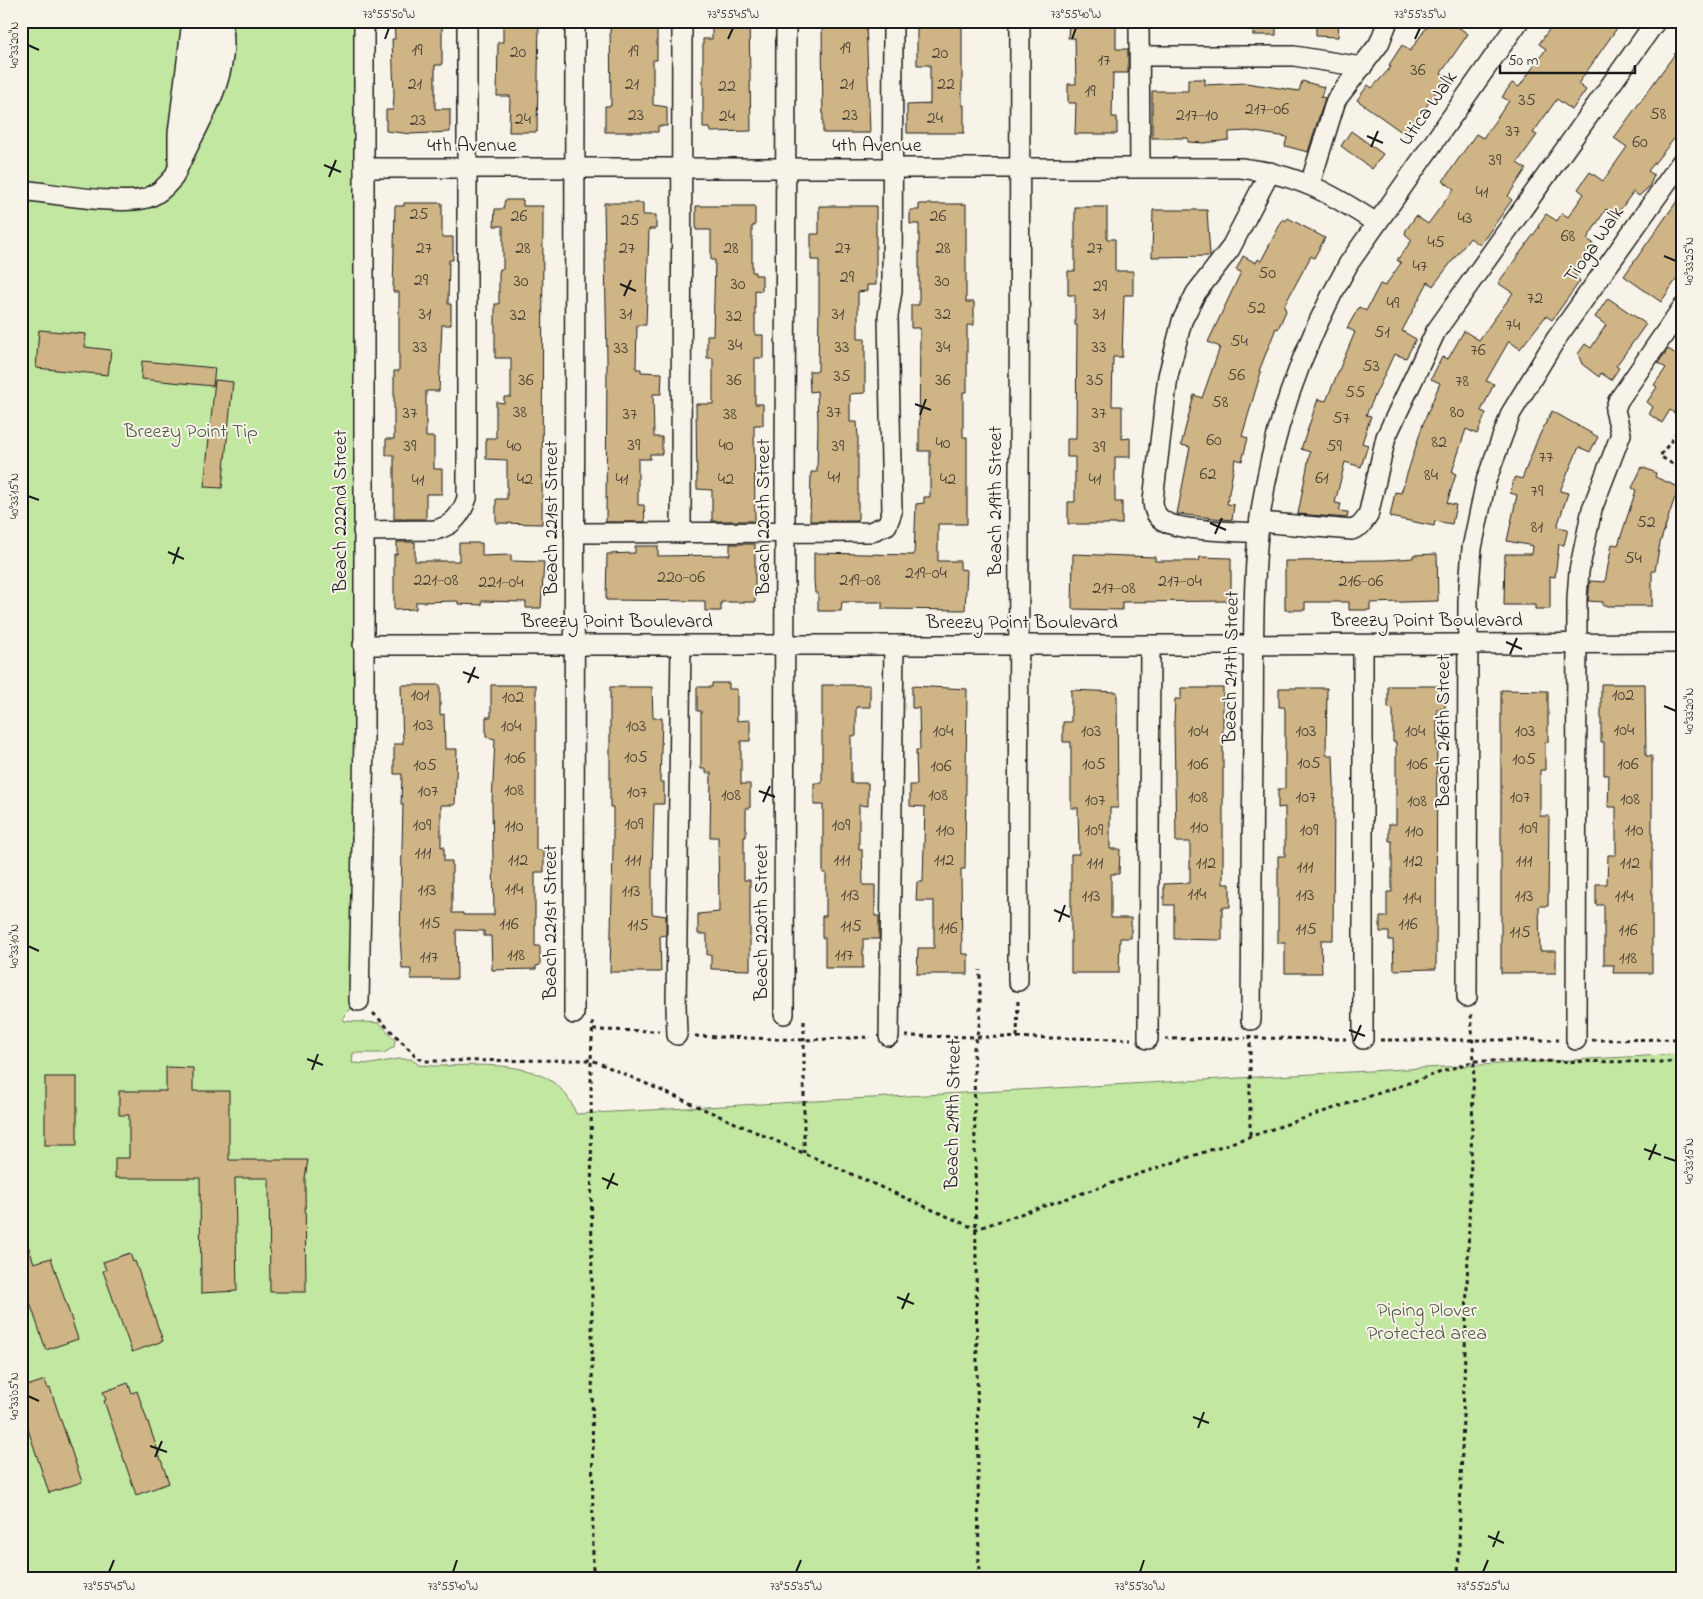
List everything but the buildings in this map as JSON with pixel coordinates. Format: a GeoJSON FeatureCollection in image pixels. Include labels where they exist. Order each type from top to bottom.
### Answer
{"type":"FeatureCollection","features":[{"type":"Feature","properties":{"kind":"street"},"geometry":{"type":"LineString","coordinates":[[178,167],[178,133],[192,21]]}},
{"type":"Feature","properties":{"kind":"street"},"geometry":{"type":"LineString","coordinates":[[178,133],[196,100],[201,82],[206,39],[205,21]]}},
{"type":"Feature","properties":{"kind":"street"},"geometry":{"type":"LineString","coordinates":[[21,190],[129,201],[148,198],[159,192],[174,177],[211,104],[219,80],[225,44],[222,21]]}},
{"type":"Feature","properties":{"kind":"street","name":"Beach 222nd Street"},"geometry":{"type":"LineString","coordinates":[[359,1001],[364,737],[364,21]]}},
{"type":"Feature","properties":{"kind":"street"},"geometry":{"type":"LineString","coordinates":[[363,531],[444,528],[457,518],[467,498],[467,21]]}},
{"type":"Feature","properties":{"kind":"street","name":"Beach 221st Street"},"geometry":{"type":"LineString","coordinates":[[574,21],[574,1014]]}},
{"type":"Feature","properties":{"kind":"street"},"geometry":{"type":"LineString","coordinates":[[681,533],[682,21]]}},
{"type":"Feature","properties":{"kind":"street","name":"Beach 220th Street"},"geometry":{"type":"LineString","coordinates":[[784,1014],[786,21]]}},
{"type":"Feature","properties":{"kind":"street"},"geometry":{"type":"LineString","coordinates":[[574,533],[870,532],[880,530],[890,519],[888,316],[892,291],[893,21]]}},
{"type":"Feature","properties":{"kind":"street","name":"Beach 219th Street"},"geometry":{"type":"LineString","coordinates":[[1018,980],[1020,21]]}},
{"type":"Feature","properties":{"kind":"street"},"geometry":{"type":"LineString","coordinates":[[1140,21],[1140,167]]}},
{"type":"Feature","properties":{"kind":"street"},"geometry":{"type":"LineString","coordinates":[[1310,184],[1336,100],[1380,44],[1388,21]]}},
{"type":"Feature","properties":{"kind":"street","name":"Utica Walk"},"geometry":{"type":"LineString","coordinates":[[1376,223],[1519,21]]}},
{"type":"Feature","properties":{"kind":"street"},"geometry":{"type":"LineString","coordinates":[[1270,172],[1230,249],[1196,294],[1182,321],[1168,376],[1153,509],[1157,516],[1171,525],[1352,530],[1360,526],[1368,516],[1386,437],[1436,331],[1656,21]]}},
{"type":"Feature","properties":{"kind":"street"},"geometry":{"type":"LineString","coordinates":[[1140,56],[1294,56],[1362,67]]}},
{"type":"Feature","properties":{"kind":"street","name":"Tioga Walk"},"geometry":{"type":"LineString","coordinates":[[1545,356],[1682,162]]}},
{"type":"Feature","properties":{"kind":"street","name":"4th Avenue"},"geometry":{"type":"LineString","coordinates":[[364,168],[1019,169],[1224,167],[1270,172],[1310,184],[1340,199],[1376,223]]}},
{"type":"Feature","properties":{"kind":"street","name":"Beach 217th Street"},"geometry":{"type":"LineString","coordinates":[[1251,1020],[1254,645],[1259,528],[1268,475],[1282,420],[1306,349],[1334,290],[1376,223]]}},
{"type":"Feature","properties":{"kind":"street"},"geometry":{"type":"LineString","coordinates":[[1576,1040],[1575,643],[1579,571],[1586,532],[1595,502],[1621,434],[1615,410],[1618,401],[1682,308]]}},
{"type":"Feature","properties":{"kind":"street","name":"Beach 216th Street"},"geometry":{"type":"LineString","coordinates":[[1467,997],[1467,644],[1470,564],[1486,480],[1508,420],[1545,356]]}},
{"type":"Feature","properties":{"kind":"street","name":"Breezy Point Boulevard"},"geometry":{"type":"LineString","coordinates":[[363,645],[1682,643]]}},
{"type":"Feature","properties":{"kind":"street"},"geometry":{"type":"LineString","coordinates":[[1363,644],[1364,1040]]}},
{"type":"Feature","properties":{"kind":"street"},"geometry":{"type":"LineString","coordinates":[[677,1035],[682,645]]}},
{"type":"Feature","properties":{"kind":"street"},"geometry":{"type":"LineString","coordinates":[[890,1036],[894,645]]}},
{"type":"Feature","properties":{"kind":"street"},"geometry":{"type":"LineString","coordinates":[[1148,1039],[1150,645]]}},
{"type":"Feature","properties":{"kind":"path"},"geometry":{"type":"LineString","coordinates":[[1682,426],[1660,456],[1682,470]]}},
{"type":"Feature","properties":{"kind":"path","name":"Beach 219th Street"},"geometry":{"type":"LineString","coordinates":[[979,1578],[974,1048],[980,1021],[980,970]]}},
{"type":"Feature","properties":{"kind":"path"},"geometry":{"type":"LineString","coordinates":[[1017,1037],[1018,980]]}},
{"type":"Feature","properties":{"kind":"path"},"geometry":{"type":"LineString","coordinates":[[1458,1578],[1474,1061],[1472,1022],[1467,997]]}},
{"type":"Feature","properties":{"kind":"path"},"geometry":{"type":"LineString","coordinates":[[380,1019],[418,1058],[424,1061],[591,1060],[976,1229],[1474,1061],[1680,1062],[1682,999]]}},
{"type":"Feature","properties":{"kind":"path"},"geometry":{"type":"LineString","coordinates":[[804,1017],[804,1153]]}},
{"type":"Feature","properties":{"kind":"path"},"geometry":{"type":"LineString","coordinates":[[593,1018],[591,1060],[593,1578]]}},
{"type":"Feature","properties":{"kind":"path"},"geometry":{"type":"LineString","coordinates":[[1250,1137],[1251,1020]]}},
{"type":"Feature","properties":{"kind":"green space"},"geometry":{"type":"Polygon","coordinates":[[[21,21],[362,21],[359,1001],[343,1017],[343,1021],[380,1023],[395,1040],[394,1047],[384,1053],[353,1053],[352,1063],[371,1064],[398,1059],[411,1059],[419,1065],[473,1065],[515,1068],[535,1073],[552,1082],[566,1095],[576,1114],[1682,1054],[1682,1578],[21,1578],[21,21]]]}},
{"type":"Feature","properties":{"kind":"park label","name":"Breezy Point Tip"},"geometry":{"type":"Point","coordinates":[191,432]}},
{"type":"Feature","properties":{"kind":"park label","name":"Piping Plover Protected area"},"geometry":{"type":"Point","coordinates":[1427,1322]}}]}
